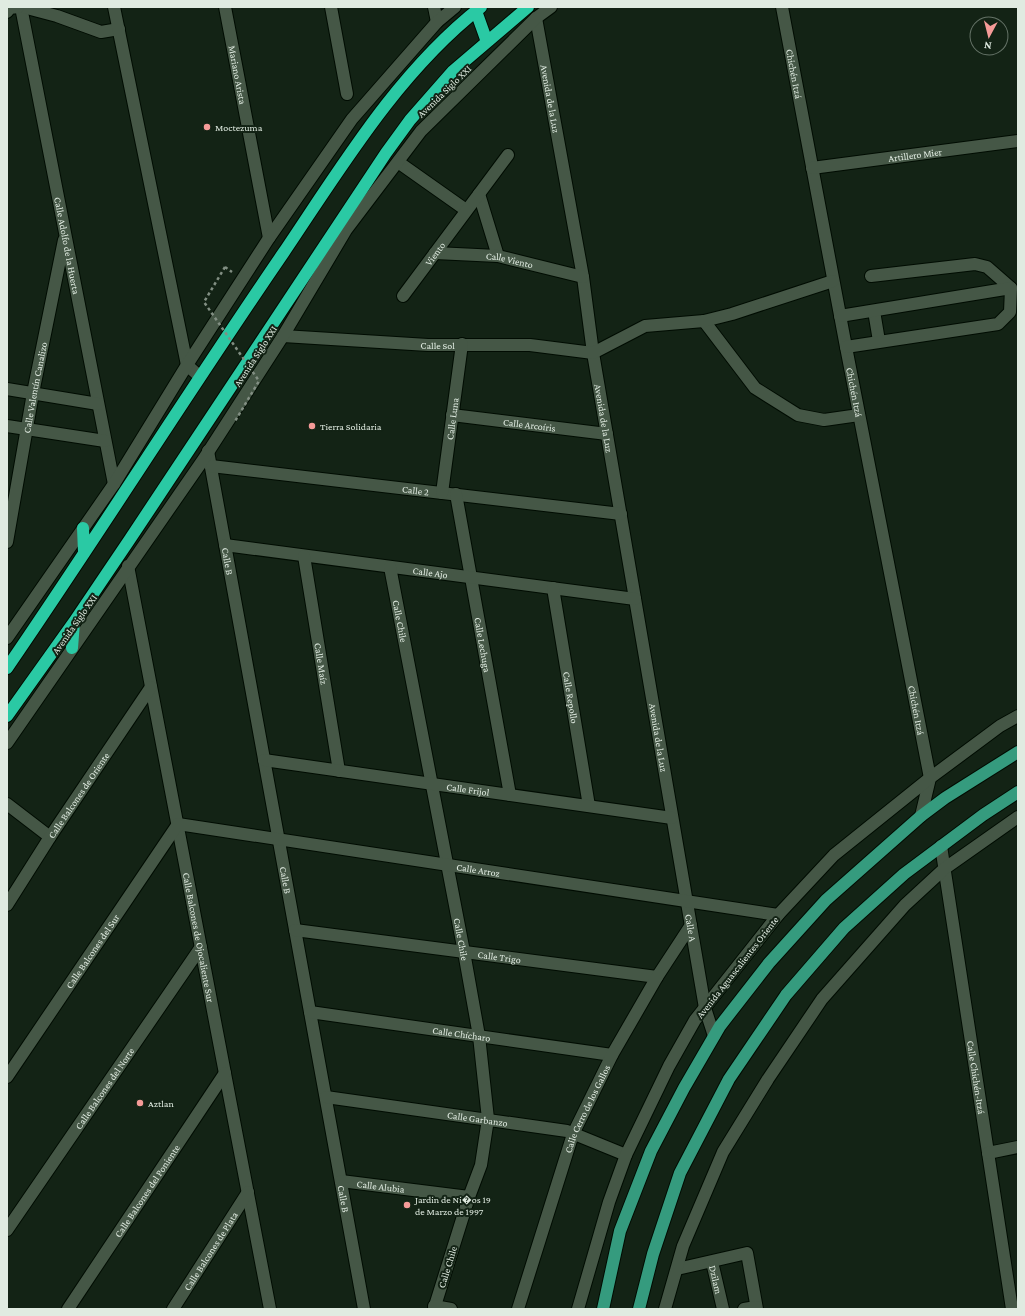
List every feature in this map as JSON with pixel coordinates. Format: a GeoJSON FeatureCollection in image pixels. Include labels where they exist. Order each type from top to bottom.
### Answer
{"type":"FeatureCollection","features":[{"type":"Feature","properties":{"kind":"highway","name":"Avenida Siglo XXI"},"geometry":{"type":"LineString","coordinates":[[7,716],[74,622],[386,153],[410,120],[453,71],[528,7]]}},
{"type":"Feature","properties":{"kind":"highway"},"geometry":{"type":"LineString","coordinates":[[7,668],[199,376],[364,133],[419,66],[452,30],[478,9],[486,42]]}},
{"type":"Feature","properties":{"kind":"highway"},"geometry":{"type":"LineString","coordinates":[[83,528],[84,552]]}},
{"type":"Feature","properties":{"kind":"highway"},"geometry":{"type":"LineString","coordinates":[[72,648],[74,622]]}},
{"type":"Feature","properties":{"kind":"main road"},"geometry":{"type":"LineString","coordinates":[[603,1309],[620,1231],[651,1151],[684,1088],[720,1026],[769,963],[826,900],[921,816],[944,798],[1018,752]]}},
{"type":"Feature","properties":{"kind":"main road"},"geometry":{"type":"LineString","coordinates":[[639,1309],[653,1254],[680,1173],[729,1079],[786,994],[844,928],[904,874],[1018,792]]}},
{"type":"Feature","properties":{"kind":"street"},"geometry":{"type":"LineString","coordinates":[[7,12],[10,8],[18,7]]}},
{"type":"Feature","properties":{"kind":"street"},"geometry":{"type":"LineString","coordinates":[[22,7],[57,16],[101,32],[119,29]]}},
{"type":"Feature","properties":{"kind":"street","name":"Calle Adolfo de la Huerta"},"geometry":{"type":"LineString","coordinates":[[22,7],[114,484]]}},
{"type":"Feature","properties":{"kind":"street"},"geometry":{"type":"LineString","coordinates":[[114,7],[186,365],[199,376]]}},
{"type":"Feature","properties":{"kind":"street","name":"Mariano Arista"},"geometry":{"type":"LineString","coordinates":[[225,7],[269,238]]}},
{"type":"Feature","properties":{"kind":"street"},"geometry":{"type":"LineString","coordinates":[[331,7],[347,94]]}},
{"type":"Feature","properties":{"kind":"street"},"geometry":{"type":"LineString","coordinates":[[434,7],[437,22]]}},
{"type":"Feature","properties":{"kind":"street"},"geometry":{"type":"LineString","coordinates":[[7,638],[114,484],[186,365],[269,238],[352,119],[437,22],[455,7]]}},
{"type":"Feature","properties":{"kind":"street","name":"Avenida Siglo XXI"},"geometry":{"type":"LineString","coordinates":[[7,743],[208,451],[283,336],[346,230],[421,131],[536,18],[551,7]]}},
{"type":"Feature","properties":{"kind":"street","name":"Chichén Itzá"},"geometry":{"type":"LineString","coordinates":[[782,7],[859,415],[930,778]]}},
{"type":"Feature","properties":{"kind":"street","name":"Avenida de la Luz"},"geometry":{"type":"LineString","coordinates":[[536,18],[583,277],[593,353],[672,818]]}},
{"type":"Feature","properties":{"kind":"street","name":"Artillero Mier"},"geometry":{"type":"LineString","coordinates":[[812,168],[1018,141]]}},
{"type":"Feature","properties":{"kind":"street","name":"Viento"},"geometry":{"type":"LineString","coordinates":[[403,296],[508,155]]}},
{"type":"Feature","properties":{"kind":"street"},"geometry":{"type":"LineString","coordinates":[[398,162],[466,210]]}},
{"type":"Feature","properties":{"kind":"street"},"geometry":{"type":"LineString","coordinates":[[479,194],[498,256]]}},
{"type":"Feature","properties":{"kind":"street","name":"Calle Valentín Canalizo"},"geometry":{"type":"LineString","coordinates":[[7,542],[33,393],[65,234]]}},
{"type":"Feature","properties":{"kind":"street","name":"Calle Viento"},"geometry":{"type":"LineString","coordinates":[[435,253],[498,256],[583,277]]}},
{"type":"Feature","properties":{"kind":"street"},"geometry":{"type":"LineString","coordinates":[[871,276],[975,264],[987,267],[1011,288]]}},
{"type":"Feature","properties":{"kind":"street"},"geometry":{"type":"LineString","coordinates":[[593,353],[645,326],[704,321],[732,314],[834,281]]}},
{"type":"Feature","properties":{"kind":"street"},"geometry":{"type":"LineString","coordinates":[[840,316],[1011,288]]}},
{"type":"Feature","properties":{"kind":"street"},"geometry":{"type":"LineString","coordinates":[[846,347],[998,324],[1010,312],[1011,288]]}},
{"type":"Feature","properties":{"kind":"street"},"geometry":{"type":"LineString","coordinates":[[874,310],[879,341]]}},
{"type":"Feature","properties":{"kind":"street"},"geometry":{"type":"LineString","coordinates":[[704,321],[755,388],[798,416],[824,420],[859,415]]}},
{"type":"Feature","properties":{"kind":"street","name":"Calle Sol"},"geometry":{"type":"LineString","coordinates":[[283,336],[428,345],[530,345],[593,353]]}},
{"type":"Feature","properties":{"kind":"street","name":"Calle Luna"},"geometry":{"type":"LineString","coordinates":[[442,493],[462,344]]}},
{"type":"Feature","properties":{"kind":"street"},"geometry":{"type":"LineString","coordinates":[[7,389],[98,404]]}},
{"type":"Feature","properties":{"kind":"street","name":"Calle Arcoíris"},"geometry":{"type":"LineString","coordinates":[[452,415],[607,434]]}},
{"type":"Feature","properties":{"kind":"street"},"geometry":{"type":"LineString","coordinates":[[7,426],[105,441]]}},
{"type":"Feature","properties":{"kind":"street","name":"Calle B"},"geometry":{"type":"LineString","coordinates":[[208,451],[364,1309]]}},
{"type":"Feature","properties":{"kind":"street","name":"Calle 2"},"geometry":{"type":"LineString","coordinates":[[211,466],[621,514]]}},
{"type":"Feature","properties":{"kind":"street","name":"Calle Lechuga"},"geometry":{"type":"LineString","coordinates":[[456,494],[510,795]]}},
{"type":"Feature","properties":{"kind":"street","name":"Calle Ajo"},"geometry":{"type":"LineString","coordinates":[[225,545],[635,599]]}},
{"type":"Feature","properties":{"kind":"street","name":"Calle Maíz"},"geometry":{"type":"LineString","coordinates":[[304,556],[340,771]]}},
{"type":"Feature","properties":{"kind":"street","name":"Calle Balcones de Ojocaliente Sur"},"geometry":{"type":"LineString","coordinates":[[128,566],[270,1309]]}},
{"type":"Feature","properties":{"kind":"street","name":"Calle Chile"},"geometry":{"type":"LineString","coordinates":[[390,567],[479,1036],[488,1119],[481,1165],[469,1197],[434,1307]]}},
{"type":"Feature","properties":{"kind":"street","name":"Calle Repollo"},"geometry":{"type":"LineString","coordinates":[[553,588],[589,806]]}},
{"type":"Feature","properties":{"kind":"street","name":"Calle Balcones de Oriente"},"geometry":{"type":"LineString","coordinates":[[7,905],[50,837],[152,687]]}},
{"type":"Feature","properties":{"kind":"street","name":"Avenida Aguascalientes Oriente"},"geometry":{"type":"LineString","coordinates":[[578,1309],[609,1202],[626,1155],[669,1066],[695,1020],[778,915],[834,854],[930,778],[1000,726],[1018,716]]}},
{"type":"Feature","properties":{"kind":"street","name":"Calle Frijol"},"geometry":{"type":"LineString","coordinates":[[264,760],[672,818]]}},
{"type":"Feature","properties":{"kind":"street"},"geometry":{"type":"LineString","coordinates":[[921,816],[930,778]]}},
{"type":"Feature","properties":{"kind":"street"},"geometry":{"type":"LineString","coordinates":[[7,804],[50,837]]}},
{"type":"Feature","properties":{"kind":"street"},"geometry":{"type":"LineString","coordinates":[[665,1309],[683,1246],[723,1152],[773,1072],[822,999],[895,916],[944,869],[1018,817]]}},
{"type":"Feature","properties":{"kind":"street","name":"Calle A"},"geometry":{"type":"LineString","coordinates":[[672,818],[705,1008],[714,1036]]}},
{"type":"Feature","properties":{"kind":"street","name":"Calle Arroz"},"geometry":{"type":"LineString","coordinates":[[178,824],[778,915]]}},
{"type":"Feature","properties":{"kind":"street","name":"Calle Balcones del Sur"},"geometry":{"type":"LineString","coordinates":[[7,1077],[178,824]]}},
{"type":"Feature","properties":{"kind":"street","name":"Calle Chichén-Itzá"},"geometry":{"type":"LineString","coordinates":[[941,846],[1012,1309]]}},
{"type":"Feature","properties":{"kind":"street","name":"Calle Cerro de los Gallos"},"geometry":{"type":"LineString","coordinates":[[518,1309],[573,1134],[612,1055],[656,977],[691,925]]}},
{"type":"Feature","properties":{"kind":"street","name":"Calle Trigo"},"geometry":{"type":"LineString","coordinates":[[295,930],[656,977]]}},
{"type":"Feature","properties":{"kind":"street","name":"Calle Balcones del Norte"},"geometry":{"type":"LineString","coordinates":[[7,1230],[201,946]]}},
{"type":"Feature","properties":{"kind":"street","name":"Calle Chícharo"},"geometry":{"type":"LineString","coordinates":[[310,1012],[612,1055]]}},
{"type":"Feature","properties":{"kind":"street","name":"Calle Balcones del Poniente"},"geometry":{"type":"LineString","coordinates":[[68,1309],[225,1073]]}},
{"type":"Feature","properties":{"kind":"street","name":"Calle Garbanzo"},"geometry":{"type":"LineString","coordinates":[[326,1097],[567,1131],[626,1155]]}},
{"type":"Feature","properties":{"kind":"street"},"geometry":{"type":"LineString","coordinates":[[988,1153],[1018,1147]]}},
{"type":"Feature","properties":{"kind":"street","name":"Calle Alubia"},"geometry":{"type":"LineString","coordinates":[[341,1182],[469,1197]]}},
{"type":"Feature","properties":{"kind":"street","name":"Calle Balcones de Plata"},"geometry":{"type":"LineString","coordinates":[[173,1309],[248,1192]]}},
{"type":"Feature","properties":{"kind":"street","name":"Dzilam"},"geometry":{"type":"LineString","coordinates":[[723,1309],[712,1262],[746,1253],[756,1308]]}},
{"type":"Feature","properties":{"kind":"street"},"geometry":{"type":"LineString","coordinates":[[677,1269],[712,1262]]}},
{"type":"Feature","properties":{"kind":"street"},"geometry":{"type":"LineString","coordinates":[[434,1307],[451,1309]]}},
{"type":"Feature","properties":{"kind":"street"},"geometry":{"type":"LineString","coordinates":[[744,1309],[756,1308]]}},
{"type":"Feature","properties":{"kind":"path"},"geometry":{"type":"LineString","coordinates":[[225,267],[204,302],[259,381],[234,423]]}},
{"type":"Feature","properties":{"kind":"place","name":"Moctezuma"},"geometry":{"type":"Point","coordinates":[207,127]}},
{"type":"Feature","properties":{"kind":"place","name":"Tierra Solidaria"},"geometry":{"type":"Point","coordinates":[312,426]}},
{"type":"Feature","properties":{"kind":"place","name":"Aztlan"},"geometry":{"type":"Point","coordinates":[140,1103]}},
{"type":"Feature","properties":{"kind":"place","name":"Jardin de Ni�os 19 de Marzo de 1997"},"geometry":{"type":"Point","coordinates":[407,1205]}}]}
